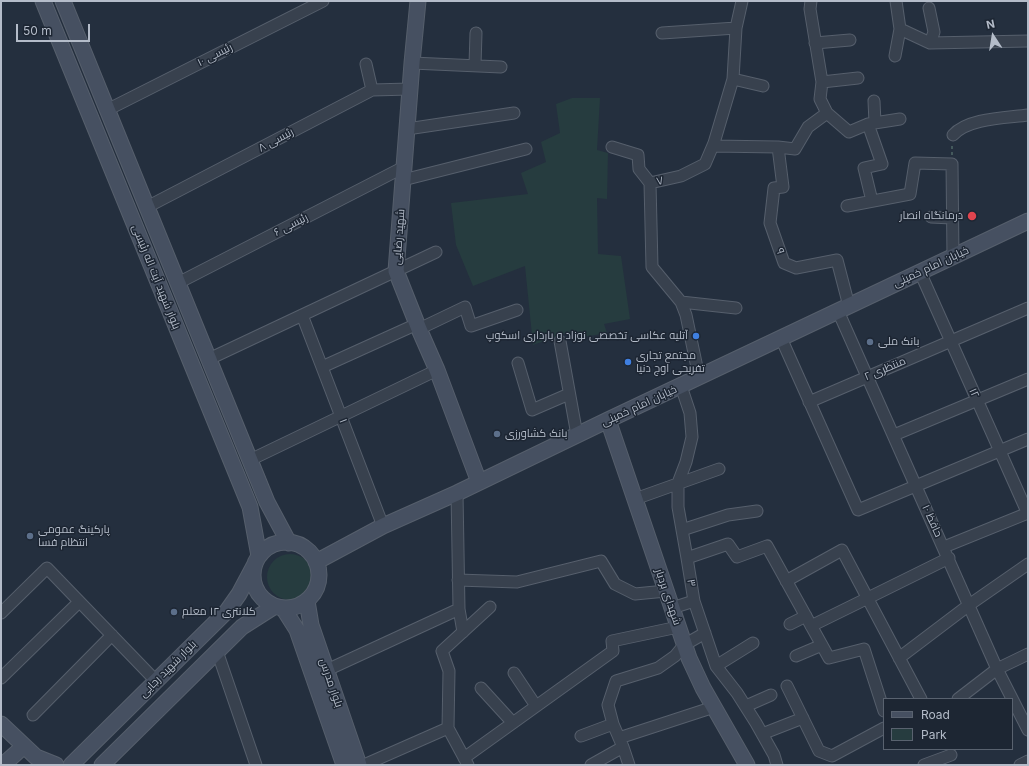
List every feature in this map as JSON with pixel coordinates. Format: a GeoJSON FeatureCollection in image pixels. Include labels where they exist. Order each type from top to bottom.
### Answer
{"type":"FeatureCollection","features":[{"type":"Feature","properties":{"kind":"main road","name":"بلوار شهید آیت اله رئیسی"},"geometry":{"type":"LineString","coordinates":[[43,1],[250,507],[257,560]]}},
{"type":"Feature","properties":{"kind":"main road","name":"بلوار شهید آیت اله رئیسی"},"geometry":{"type":"LineString","coordinates":[[62,1],[267,502],[289,543]]}},
{"type":"Feature","properties":{"kind":"main road","name":"شهید رضایی"},"geometry":{"type":"LineString","coordinates":[[418,1],[396,271],[437,370],[479,482]]}},
{"type":"Feature","properties":{"kind":"main road"},"geometry":{"type":"LineString","coordinates":[[108,157],[124,151]]}},
{"type":"Feature","properties":{"kind":"main road","name":"خیابان امام خمینی"},"geometry":{"type":"LineString","coordinates":[[316,562],[383,526],[457,494],[608,420],[1028,221]]}},
{"type":"Feature","properties":{"kind":"main road","name":"شهدای بردبار"},"geometry":{"type":"LineString","coordinates":[[608,420],[689,658],[700,682],[747,765]]}},
{"type":"Feature","properties":{"kind":"main road"},"geometry":{"type":"LineString","coordinates":[[280,543],[289,543],[305,548],[311,554],[316,562],[319,578],[317,587],[307,601],[292,608],[279,607],[267,602],[256,589],[253,577],[257,560],[265,550],[280,543]]}},
{"type":"Feature","properties":{"kind":"main road","name":"بلوار شهید رجایی"},"geometry":{"type":"LineString","coordinates":[[70,765],[226,611],[239,594],[257,560]]}},
{"type":"Feature","properties":{"kind":"main road","name":"بلوار مدرس"},"geometry":{"type":"LineString","coordinates":[[307,601],[311,625],[359,765]]}},
{"type":"Feature","properties":{"kind":"main road","name":"بلوار شهید رجایی"},"geometry":{"type":"LineString","coordinates":[[102,765],[242,627],[279,607]]}},
{"type":"Feature","properties":{"kind":"main road","name":"بلوار مدرس"},"geometry":{"type":"LineString","coordinates":[[279,607],[297,630],[344,765]]}},
{"type":"Feature","properties":{"kind":"main road"},"geometry":{"type":"LineString","coordinates":[[156,681],[171,697]]}},
{"type":"Feature","properties":{"kind":"main road"},"geometry":{"type":"LineString","coordinates":[[1,724],[36,757],[56,765]]}},
{"type":"Feature","properties":{"kind":"main road"},"geometry":{"type":"LineString","coordinates":[[3,763],[24,746]]}},
{"type":"Feature","properties":{"kind":"street","name":"رئیسی ۱۰"},"geometry":{"type":"LineString","coordinates":[[107,110],[323,1]]}},
{"type":"Feature","properties":{"kind":"street","name":"۷"},"geometry":{"type":"LineString","coordinates":[[699,377],[686,315],[681,302],[652,267],[650,183],[680,176],[705,164],[713,146],[733,79],[736,28],[742,1]]}},
{"type":"Feature","properties":{"kind":"street"},"geometry":{"type":"LineString","coordinates":[[811,1],[810,9],[822,82],[820,99],[827,113],[849,132],[871,124],[900,119]]}},
{"type":"Feature","properties":{"kind":"street"},"geometry":{"type":"LineString","coordinates":[[895,56],[900,29],[896,1]]}},
{"type":"Feature","properties":{"kind":"street"},"geometry":{"type":"LineString","coordinates":[[930,8],[934,32],[930,44]]}},
{"type":"Feature","properties":{"kind":"street"},"geometry":{"type":"LineString","coordinates":[[662,33],[736,28]]}},
{"type":"Feature","properties":{"kind":"street"},"geometry":{"type":"LineString","coordinates":[[900,29],[930,44],[1028,41]]}},
{"type":"Feature","properties":{"kind":"street"},"geometry":{"type":"LineString","coordinates":[[475,66],[476,33]]}},
{"type":"Feature","properties":{"kind":"street"},"geometry":{"type":"LineString","coordinates":[[815,43],[850,40]]}},
{"type":"Feature","properties":{"kind":"street"},"geometry":{"type":"LineString","coordinates":[[412,63],[501,67]]}},
{"type":"Feature","properties":{"kind":"street"},"geometry":{"type":"LineString","coordinates":[[366,64],[372,90]]}},
{"type":"Feature","properties":{"kind":"street"},"geometry":{"type":"LineString","coordinates":[[822,82],[858,78]]}},
{"type":"Feature","properties":{"kind":"street"},"geometry":{"type":"LineString","coordinates":[[733,79],[763,86]]}},
{"type":"Feature","properties":{"kind":"street","name":"رئیسی ۸"},"geometry":{"type":"LineString","coordinates":[[147,207],[372,90],[410,90]]}},
{"type":"Feature","properties":{"kind":"street"},"geometry":{"type":"LineString","coordinates":[[872,201],[864,168],[882,164],[871,124],[874,101]]}},
{"type":"Feature","properties":{"kind":"street"},"geometry":{"type":"LineString","coordinates":[[407,129],[514,113]]}},
{"type":"Feature","properties":{"kind":"street"},"geometry":{"type":"LineString","coordinates":[[713,146],[778,147],[795,149],[808,127],[827,113]]}},
{"type":"Feature","properties":{"kind":"street"},"geometry":{"type":"LineString","coordinates":[[952,135],[969,125],[981,121],[1028,115]]}},
{"type":"Feature","properties":{"kind":"street"},"geometry":{"type":"LineString","coordinates":[[612,147],[638,155],[639,169],[650,183]]}},
{"type":"Feature","properties":{"kind":"street","name":"۹"},"geometry":{"type":"LineString","coordinates":[[778,147],[783,188],[774,188],[770,223],[784,263],[796,268],[837,260],[844,308]]}},
{"type":"Feature","properties":{"kind":"street","name":"رئیسی ۶"},"geometry":{"type":"LineString","coordinates":[[178,283],[403,174],[526,148]]}},
{"type":"Feature","properties":{"kind":"street"},"geometry":{"type":"LineString","coordinates":[[847,206],[910,194],[915,163],[952,164],[953,257]]}},
{"type":"Feature","properties":{"kind":"street"},"geometry":{"type":"LineString","coordinates":[[931,217],[952,218]]}},
{"type":"Feature","properties":{"kind":"street"},"geometry":{"type":"LineString","coordinates":[[209,359],[436,252]]}},
{"type":"Feature","properties":{"kind":"street","name":"۱۲"},"geometry":{"type":"LineString","coordinates":[[920,272],[1028,513]]}},
{"type":"Feature","properties":{"kind":"street"},"geometry":{"type":"LineString","coordinates":[[681,302],[736,308]]}},
{"type":"Feature","properties":{"kind":"street"},"geometry":{"type":"LineString","coordinates":[[322,367],[465,307],[471,326],[517,310]]}},
{"type":"Feature","properties":{"kind":"street","name":"حافظ ۱۰"},"geometry":{"type":"LineString","coordinates":[[844,308],[868,376],[997,669],[1012,698]]}},
{"type":"Feature","properties":{"kind":"street","name":"منتظری ۲"},"geometry":{"type":"LineString","coordinates":[[809,402],[1028,308]]}},
{"type":"Feature","properties":{"kind":"street","name":"۱"},"geometry":{"type":"LineString","coordinates":[[302,316],[383,526]]}},
{"type":"Feature","properties":{"kind":"street"},"geometry":{"type":"LineString","coordinates":[[781,338],[858,510],[1028,439]]}},
{"type":"Feature","properties":{"kind":"street"},"geometry":{"type":"LineString","coordinates":[[560,341],[577,435]]}},
{"type":"Feature","properties":{"kind":"street"},"geometry":{"type":"LineString","coordinates":[[518,363],[532,410],[569,394]]}},
{"type":"Feature","properties":{"kind":"street"},"geometry":{"type":"LineString","coordinates":[[250,460],[437,370]]}},
{"type":"Feature","properties":{"kind":"street"},"geometry":{"type":"LineString","coordinates":[[894,435],[1028,379]]}},
{"type":"Feature","properties":{"kind":"street","name":"۳"},"geometry":{"type":"LineString","coordinates":[[681,386],[690,413],[692,437],[686,462],[678,483],[678,507],[694,601],[716,666],[746,706],[774,755],[777,765]]}},
{"type":"Feature","properties":{"kind":"street"},"geometry":{"type":"LineString","coordinates":[[634,499],[719,469]]}},
{"type":"Feature","properties":{"kind":"street"},"geometry":{"type":"LineString","coordinates":[[457,494],[459,609],[463,632]]}},
{"type":"Feature","properties":{"kind":"street"},"geometry":{"type":"LineString","coordinates":[[682,530],[728,515],[757,511]]}},
{"type":"Feature","properties":{"kind":"street"},"geometry":{"type":"LineString","coordinates":[[944,547],[1028,513]]}},
{"type":"Feature","properties":{"kind":"street"},"geometry":{"type":"LineString","coordinates":[[687,558],[728,544],[737,557],[767,546],[829,658],[864,649],[883,708]]}},
{"type":"Feature","properties":{"kind":"street"},"geometry":{"type":"LineString","coordinates":[[786,580],[842,550],[920,698]]}},
{"type":"Feature","properties":{"kind":"street"},"geometry":{"type":"LineString","coordinates":[[811,626],[949,558]]}},
{"type":"Feature","properties":{"kind":"street"},"geometry":{"type":"LineString","coordinates":[[458,580],[517,582],[601,561],[615,584],[635,594],[666,591]]}},
{"type":"Feature","properties":{"kind":"street"},"geometry":{"type":"LineString","coordinates":[[899,658],[969,605],[1028,564]]}},
{"type":"Feature","properties":{"kind":"street"},"geometry":{"type":"LineString","coordinates":[[1,613],[47,568],[156,681]]}},
{"type":"Feature","properties":{"kind":"street"},"geometry":{"type":"LineString","coordinates":[[672,608],[694,601]]}},
{"type":"Feature","properties":{"kind":"street"},"geometry":{"type":"LineString","coordinates":[[1,678],[79,602]]}},
{"type":"Feature","properties":{"kind":"street"},"geometry":{"type":"LineString","coordinates":[[490,607],[442,651],[449,671],[448,728],[466,762],[513,723],[613,651],[612,641],[678,627]]}},
{"type":"Feature","properties":{"kind":"street"},"geometry":{"type":"LineString","coordinates":[[326,670],[459,609]]}},
{"type":"Feature","properties":{"kind":"street"},"geometry":{"type":"LineString","coordinates":[[790,624],[806,616]]}},
{"type":"Feature","properties":{"kind":"street"},"geometry":{"type":"LineString","coordinates":[[629,765],[613,724],[608,705],[616,680],[658,668],[675,656],[684,645],[705,633]]}},
{"type":"Feature","properties":{"kind":"street"},"geometry":{"type":"LineString","coordinates":[[33,716],[112,635]]}},
{"type":"Feature","properties":{"kind":"street"},"geometry":{"type":"LineString","coordinates":[[716,666],[753,643]]}},
{"type":"Feature","properties":{"kind":"street"},"geometry":{"type":"LineString","coordinates":[[796,656],[822,644]]}},
{"type":"Feature","properties":{"kind":"street"},"geometry":{"type":"LineString","coordinates":[[217,651],[256,765]]}},
{"type":"Feature","properties":{"kind":"street"},"geometry":{"type":"LineString","coordinates":[[959,698],[997,669],[1028,654]]}},
{"type":"Feature","properties":{"kind":"street"},"geometry":{"type":"LineString","coordinates":[[514,673],[536,706]]}},
{"type":"Feature","properties":{"kind":"street"},"geometry":{"type":"LineString","coordinates":[[787,686],[819,751],[832,756],[883,729]]}},
{"type":"Feature","properties":{"kind":"street"},"geometry":{"type":"LineString","coordinates":[[481,688],[513,723]]}},
{"type":"Feature","properties":{"kind":"street"},"geometry":{"type":"LineString","coordinates":[[746,706],[771,695]]}},
{"type":"Feature","properties":{"kind":"street","name":"حافظ ۱۰"},"geometry":{"type":"LineString","coordinates":[[1013,700],[1028,730]]}},
{"type":"Feature","properties":{"kind":"street"},"geometry":{"type":"LineString","coordinates":[[591,765],[621,743],[714,707]]}},
{"type":"Feature","properties":{"kind":"street"},"geometry":{"type":"LineString","coordinates":[[762,734],[803,718]]}},
{"type":"Feature","properties":{"kind":"street"},"geometry":{"type":"LineString","coordinates":[[582,736],[613,724]]}},
{"type":"Feature","properties":{"kind":"street"},"geometry":{"type":"LineString","coordinates":[[364,765],[448,728]]}},
{"type":"Feature","properties":{"kind":"street"},"geometry":{"type":"LineString","coordinates":[[924,765],[949,752],[956,765]]}},
{"type":"Feature","properties":{"kind":"street"},"geometry":{"type":"LineString","coordinates":[[1020,765],[1028,761]]}},
{"type":"Feature","properties":{"kind":"path"},"geometry":{"type":"LineString","coordinates":[[952,135],[952,164]]}},
{"type":"Feature","properties":{"kind":"green space"},"geometry":{"type":"Polygon","coordinates":[[[572,98],[600,98],[597,150],[608,153],[607,199],[597,198],[598,254],[621,256],[630,319],[604,324],[607,333],[571,339],[566,333],[533,345],[525,266],[473,286],[456,245],[451,203],[528,194],[521,173],[546,162],[541,142],[560,133],[556,104],[572,98]]]}},
{"type":"Feature","properties":{"kind":"green space"},"geometry":{"type":"Polygon","coordinates":[[[290,554],[303,558],[309,564],[313,577],[309,590],[303,596],[290,600],[277,596],[271,590],[267,577],[271,564],[277,558],[290,554]]]}},
{"type":"Feature","properties":{"kind":"place","name":"درمانگاه انصار"},"geometry":{"type":"Point","coordinates":[972,216]}},
{"type":"Feature","properties":{"kind":"place","name":"آتلیه عکاسی تخصصی نوزاد و بارداری اسکوپ"},"geometry":{"type":"Point","coordinates":[696,336]}},
{"type":"Feature","properties":{"kind":"place","name":"بانک ملی"},"geometry":{"type":"Point","coordinates":[870,342]}},
{"type":"Feature","properties":{"kind":"place","name":"مجتمع تجاری تفریحی اوج دنیا"},"geometry":{"type":"Point","coordinates":[628,362]}},
{"type":"Feature","properties":{"kind":"place","name":"بانک کشاورزی"},"geometry":{"type":"Point","coordinates":[497,434]}},
{"type":"Feature","properties":{"kind":"place","name":"پارکینگ عمومی انتظام فسا"},"geometry":{"type":"Point","coordinates":[30,536]}},
{"type":"Feature","properties":{"kind":"place","name":"کلانتری ۱۲ معلم"},"geometry":{"type":"Point","coordinates":[174,612]}}]}
